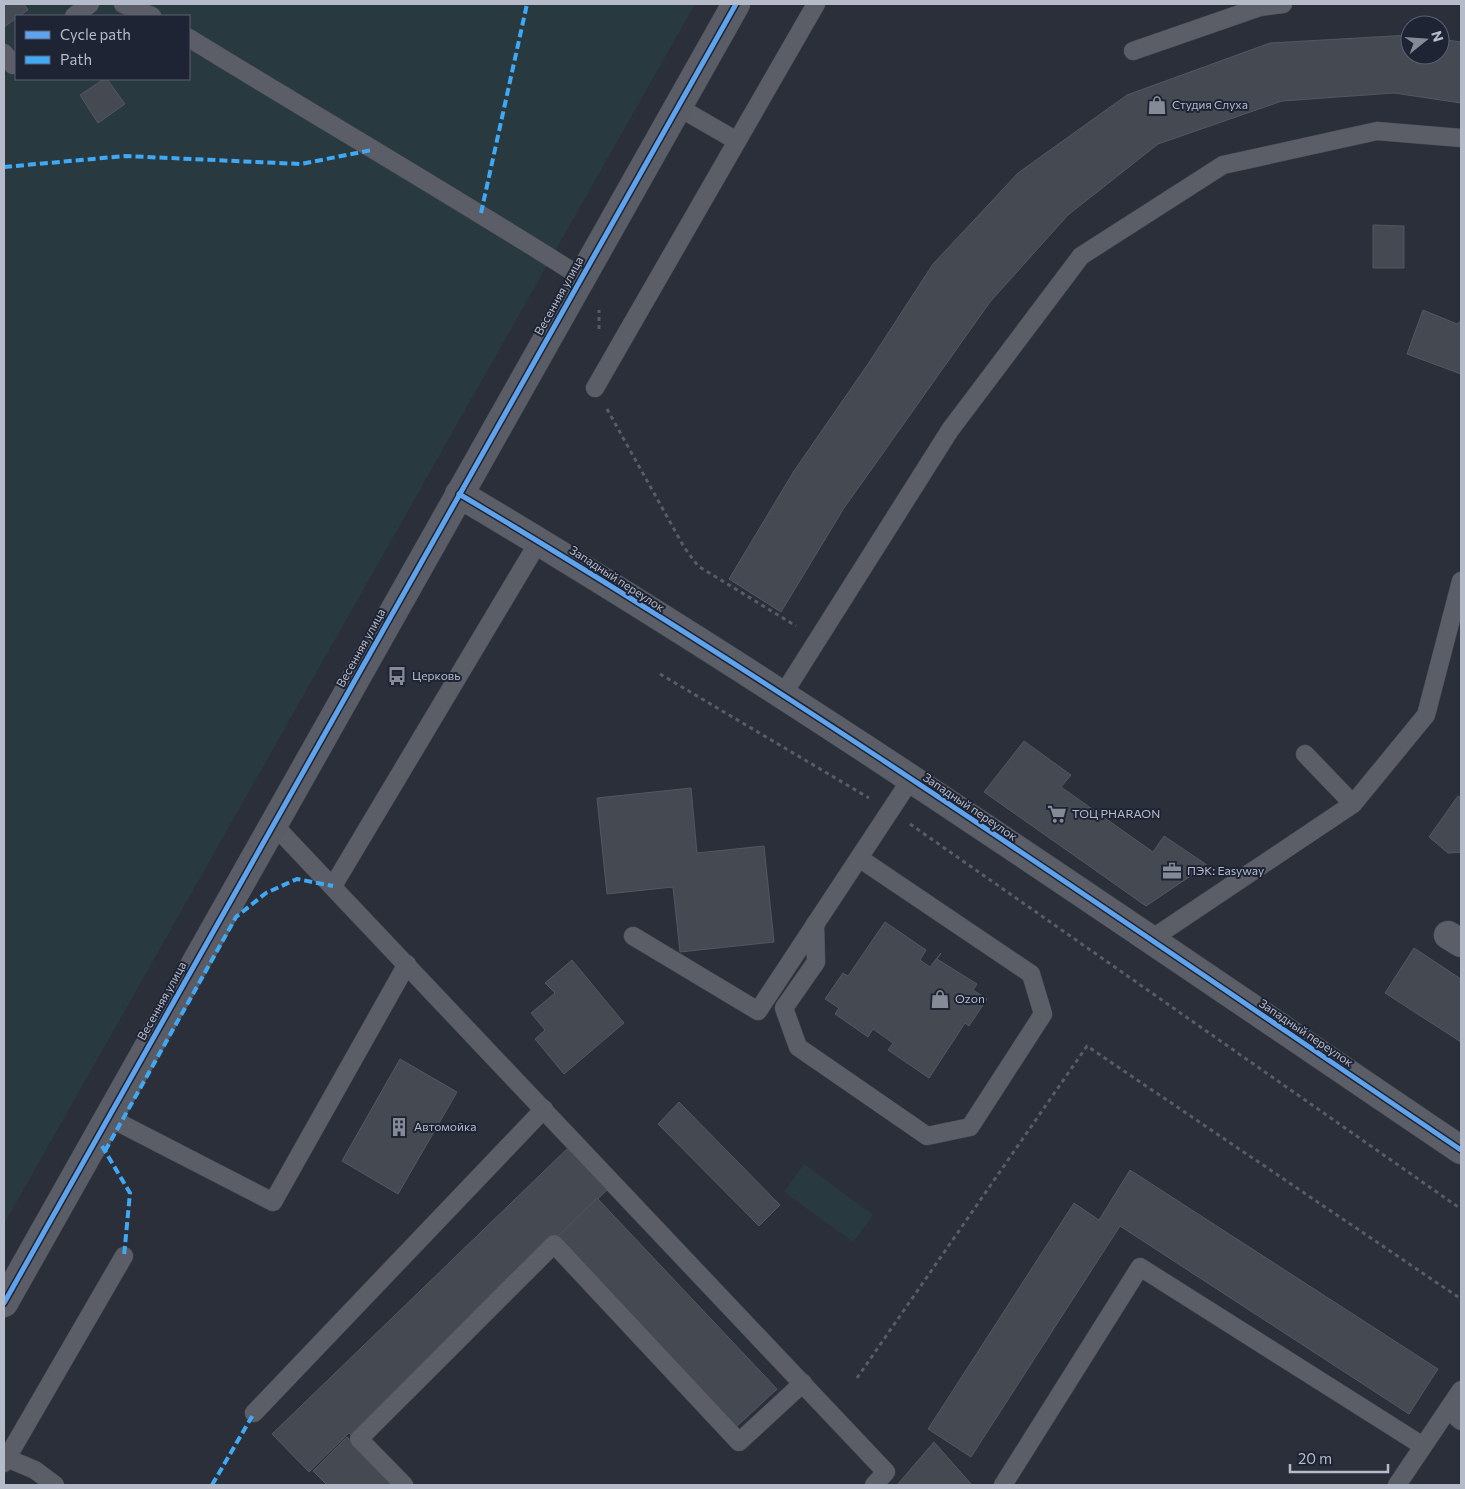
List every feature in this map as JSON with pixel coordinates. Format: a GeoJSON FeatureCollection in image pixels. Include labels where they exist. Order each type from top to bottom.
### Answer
{"type":"FeatureCollection","features":[{"type":"Feature","properties":{"kind":"street","name":"Весенняя улица"},"geometry":{"type":"LineString","coordinates":[[4,1303],[581,276],[736,4]]}},
{"type":"Feature","properties":{"kind":"street","name":"Западный переулок"},"geometry":{"type":"LineString","coordinates":[[459,494],[539,541],[911,779],[1461,1150]]}},
{"type":"Feature","properties":{"kind":"lane"},"geometry":{"type":"LineString","coordinates":[[75,15],[90,4]]}},
{"type":"Feature","properties":{"kind":"lane"},"geometry":{"type":"LineString","coordinates":[[122,4],[150,15]]}},
{"type":"Feature","properties":{"kind":"lane"},"geometry":{"type":"LineString","coordinates":[[595,388],[816,4]]}},
{"type":"Feature","properties":{"kind":"lane"},"geometry":{"type":"LineString","coordinates":[[1133,51],[1260,7],[1283,4]]}},
{"type":"Feature","properties":{"kind":"lane"},"geometry":{"type":"LineString","coordinates":[[190,39],[372,150],[481,213],[581,276]]}},
{"type":"Feature","properties":{"kind":"lane"},"geometry":{"type":"LineString","coordinates":[[4,53],[13,65],[15,63]]}},
{"type":"Feature","properties":{"kind":"lane"},"geometry":{"type":"LineString","coordinates":[[678,107],[737,141]]}},
{"type":"Feature","properties":{"kind":"lane"},"geometry":{"type":"LineString","coordinates":[[782,696],[950,430],[1081,256],[1223,165],[1376,131],[1461,138]]}},
{"type":"Feature","properties":{"kind":"lane"},"geometry":{"type":"LineString","coordinates":[[332,886],[539,541]]}},
{"type":"Feature","properties":{"kind":"lane"},"geometry":{"type":"LineString","coordinates":[[1150,940],[1353,804],[1426,715],[1461,581]]}},
{"type":"Feature","properties":{"kind":"lane"},"geometry":{"type":"LineString","coordinates":[[1305,754],[1353,804]]}},
{"type":"Feature","properties":{"kind":"lane"},"geometry":{"type":"LineString","coordinates":[[633,936],[758,1011],[911,779]]}},
{"type":"Feature","properties":{"kind":"lane"},"geometry":{"type":"LineString","coordinates":[[274,824],[886,1472],[874,1485]]}},
{"type":"Feature","properties":{"kind":"lane"},"geometry":{"type":"LineString","coordinates":[[815,924],[816,962],[784,1008],[798,1047],[927,1136],[970,1127],[1043,1014],[1031,974],[859,858]]}},
{"type":"Feature","properties":{"kind":"lane"},"geometry":{"type":"LineString","coordinates":[[108,1117],[273,1202],[407,964]]}},
{"type":"Feature","properties":{"kind":"lane"},"geometry":{"type":"LineString","coordinates":[[254,1414],[544,1109]]}},
{"type":"Feature","properties":{"kind":"lane"},"geometry":{"type":"LineString","coordinates":[[404,1485],[359,1439],[554,1244],[739,1442],[803,1383]]}},
{"type":"Feature","properties":{"kind":"lane"},"geometry":{"type":"LineString","coordinates":[[55,1485],[35,1470],[5,1460],[124,1256]]}},
{"type":"Feature","properties":{"kind":"lane"},"geometry":{"type":"LineString","coordinates":[[1003,1485],[1140,1267],[1423,1446]]}},
{"type":"Feature","properties":{"kind":"lane"},"geometry":{"type":"LineString","coordinates":[[1396,1485],[1423,1446],[1455,1416],[1461,1390]]}},
{"type":"Feature","properties":{"kind":"path"},"geometry":{"type":"LineString","coordinates":[[581,276],[600,293],[599,331]]}},
{"type":"Feature","properties":{"kind":"path"},"geometry":{"type":"LineString","coordinates":[[595,388],[684,547],[698,566],[818,639]]}},
{"type":"Feature","properties":{"kind":"path"},"geometry":{"type":"LineString","coordinates":[[660,674],[890,810],[1461,1209]]}},
{"type":"Feature","properties":{"kind":"path"},"geometry":{"type":"LineString","coordinates":[[856,1378],[1087,1046],[1461,1299]]}},
{"type":"Feature","properties":{"kind":"shaded area"},"geometry":{"type":"Polygon","coordinates":[[[4,4],[695,4],[4,1224],[4,4]]]}},
{"type":"Feature","properties":{"kind":"shaded area"},"geometry":{"type":"Polygon","coordinates":[[[804,1164],[873,1215],[853,1242],[784,1192],[804,1164]]]}},
{"type":"Feature","properties":{"kind":"building"},"geometry":{"type":"Polygon","coordinates":[[[4,4],[24,4],[28,10],[21,15],[15,15],[15,19],[4,27],[4,4]]]}},
{"type":"Feature","properties":{"kind":"building"},"geometry":{"type":"Polygon","coordinates":[[[1400,36],[1400,65],[1450,65],[1450,40],[1461,42],[1461,103],[1394,93],[1282,101],[1158,144],[1068,215],[990,302],[844,508],[781,612],[729,579],[794,471],[868,364],[933,264],[1018,173],[1127,95],[1270,43],[1400,36]]]}},
{"type":"Feature","properties":{"kind":"building"},"geometry":{"type":"Polygon","coordinates":[[[102,80],[108,80],[125,104],[98,123],[80,95],[102,80]]]}},
{"type":"Feature","properties":{"kind":"building"},"geometry":{"type":"Polygon","coordinates":[[[1373,225],[1404,226],[1404,268],[1373,268],[1373,225]]]}},
{"type":"Feature","properties":{"kind":"building"},"geometry":{"type":"Polygon","coordinates":[[[1423,310],[1457,324],[1461,321],[1461,374],[1407,354],[1423,310]]]}},
{"type":"Feature","properties":{"kind":"building","name":"ТОЦ PHARAON"},"geometry":{"type":"Polygon","coordinates":[[[1024,741],[1071,775],[1061,787],[1153,852],[1164,836],[1207,865],[1146,906],[984,792],[1024,741]]]}},
{"type":"Feature","properties":{"kind":"building"},"geometry":{"type":"Polygon","coordinates":[[[691,788],[697,853],[764,846],[774,942],[680,952],[673,887],[607,894],[597,798],[691,788]]]}},
{"type":"Feature","properties":{"kind":"building"},"geometry":{"type":"Polygon","coordinates":[[[1458,796],[1461,798],[1461,852],[1448,853],[1429,837],[1458,796]]]}},
{"type":"Feature","properties":{"kind":"building"},"geometry":{"type":"Polygon","coordinates":[[[885,922],[926,950],[920,960],[930,967],[941,953],[937,959],[977,984],[973,990],[987,999],[969,1026],[965,1023],[929,1078],[888,1050],[893,1043],[873,1029],[868,1037],[835,1014],[839,1008],[825,999],[843,973],[848,976],[885,922]]]}},
{"type":"Feature","properties":{"kind":"building"},"geometry":{"type":"Polygon","coordinates":[[[1414,948],[1461,979],[1461,1042],[1385,993],[1414,948]]]}},
{"type":"Feature","properties":{"kind":"building"},"geometry":{"type":"Polygon","coordinates":[[[572,960],[624,1023],[564,1074],[535,1039],[545,1030],[531,1013],[555,993],[545,983],[572,960]]]}},
{"type":"Feature","properties":{"kind":"building","name":"Автомойка"},"geometry":{"type":"Polygon","coordinates":[[[400,1059],[457,1092],[398,1194],[342,1161],[400,1059]]]}},
{"type":"Feature","properties":{"kind":"building"},"geometry":{"type":"Polygon","coordinates":[[[679,1102],[780,1205],[759,1226],[658,1124],[679,1102]]]}},
{"type":"Feature","properties":{"kind":"building"},"geometry":{"type":"Polygon","coordinates":[[[570,1146],[610,1187],[353,1437],[349,1433],[309,1472],[272,1434],[570,1146]]]}},
{"type":"Feature","properties":{"kind":"building"},"geometry":{"type":"Polygon","coordinates":[[[1130,1170],[1438,1369],[1409,1414],[1120,1226],[971,1457],[928,1429],[1074,1203],[1099,1220],[1130,1170]]]}},
{"type":"Feature","properties":{"kind":"building"},"geometry":{"type":"Polygon","coordinates":[[[597,1198],[777,1389],[734,1429],[555,1239],[597,1198]]]}},
{"type":"Feature","properties":{"kind":"building"},"geometry":{"type":"Polygon","coordinates":[[[347,1437],[394,1485],[327,1485],[313,1471],[347,1437]]]}},
{"type":"Feature","properties":{"kind":"building"},"geometry":{"type":"Polygon","coordinates":[[[934,1442],[972,1485],[897,1485],[934,1442]]]}},
{"type":"Feature","properties":{"kind":"marked path"},"geometry":{"type":"LineString","coordinates":[[481,213],[527,4]]}},
{"type":"Feature","properties":{"kind":"marked path"},"geometry":{"type":"LineString","coordinates":[[4,167],[125,156],[301,164],[372,150]]}},
{"type":"Feature","properties":{"kind":"marked path"},"geometry":{"type":"LineString","coordinates":[[105,1151],[236,917],[266,893],[297,879],[333,886]]}},
{"type":"Feature","properties":{"kind":"marked path"},"geometry":{"type":"LineString","coordinates":[[102,1146],[130,1193],[124,1256]]}},
{"type":"Feature","properties":{"kind":"marked path"},"geometry":{"type":"LineString","coordinates":[[212,1485],[254,1413]]}},
{"type":"Feature","properties":{"kind":"cycle path"},"geometry":{"type":"LineString","coordinates":[[4,1303],[736,4]]}},
{"type":"Feature","properties":{"kind":"cycle path"},"geometry":{"type":"LineString","coordinates":[[459,494],[587,571],[840,732],[965,814],[1461,1150]]}},
{"type":"Feature","properties":{"kind":"place","name":"Студия Слуха"},"geometry":{"type":"Point","coordinates":[1157,105]}},
{"type":"Feature","properties":{"kind":"place","name":"Церковь"},"geometry":{"type":"Point","coordinates":[397,676]}},
{"type":"Feature","properties":{"kind":"place","name":"ТОЦ PHARAON"},"geometry":{"type":"Point","coordinates":[1057,814]}},
{"type":"Feature","properties":{"kind":"place","name":"ПЭК: Easyway"},"geometry":{"type":"Point","coordinates":[1172,871]}},
{"type":"Feature","properties":{"kind":"place","name":"Ozon"},"geometry":{"type":"Point","coordinates":[940,999]}},
{"type":"Feature","properties":{"kind":"place","name":"Автомойка"},"geometry":{"type":"Point","coordinates":[399,1127]}}]}
